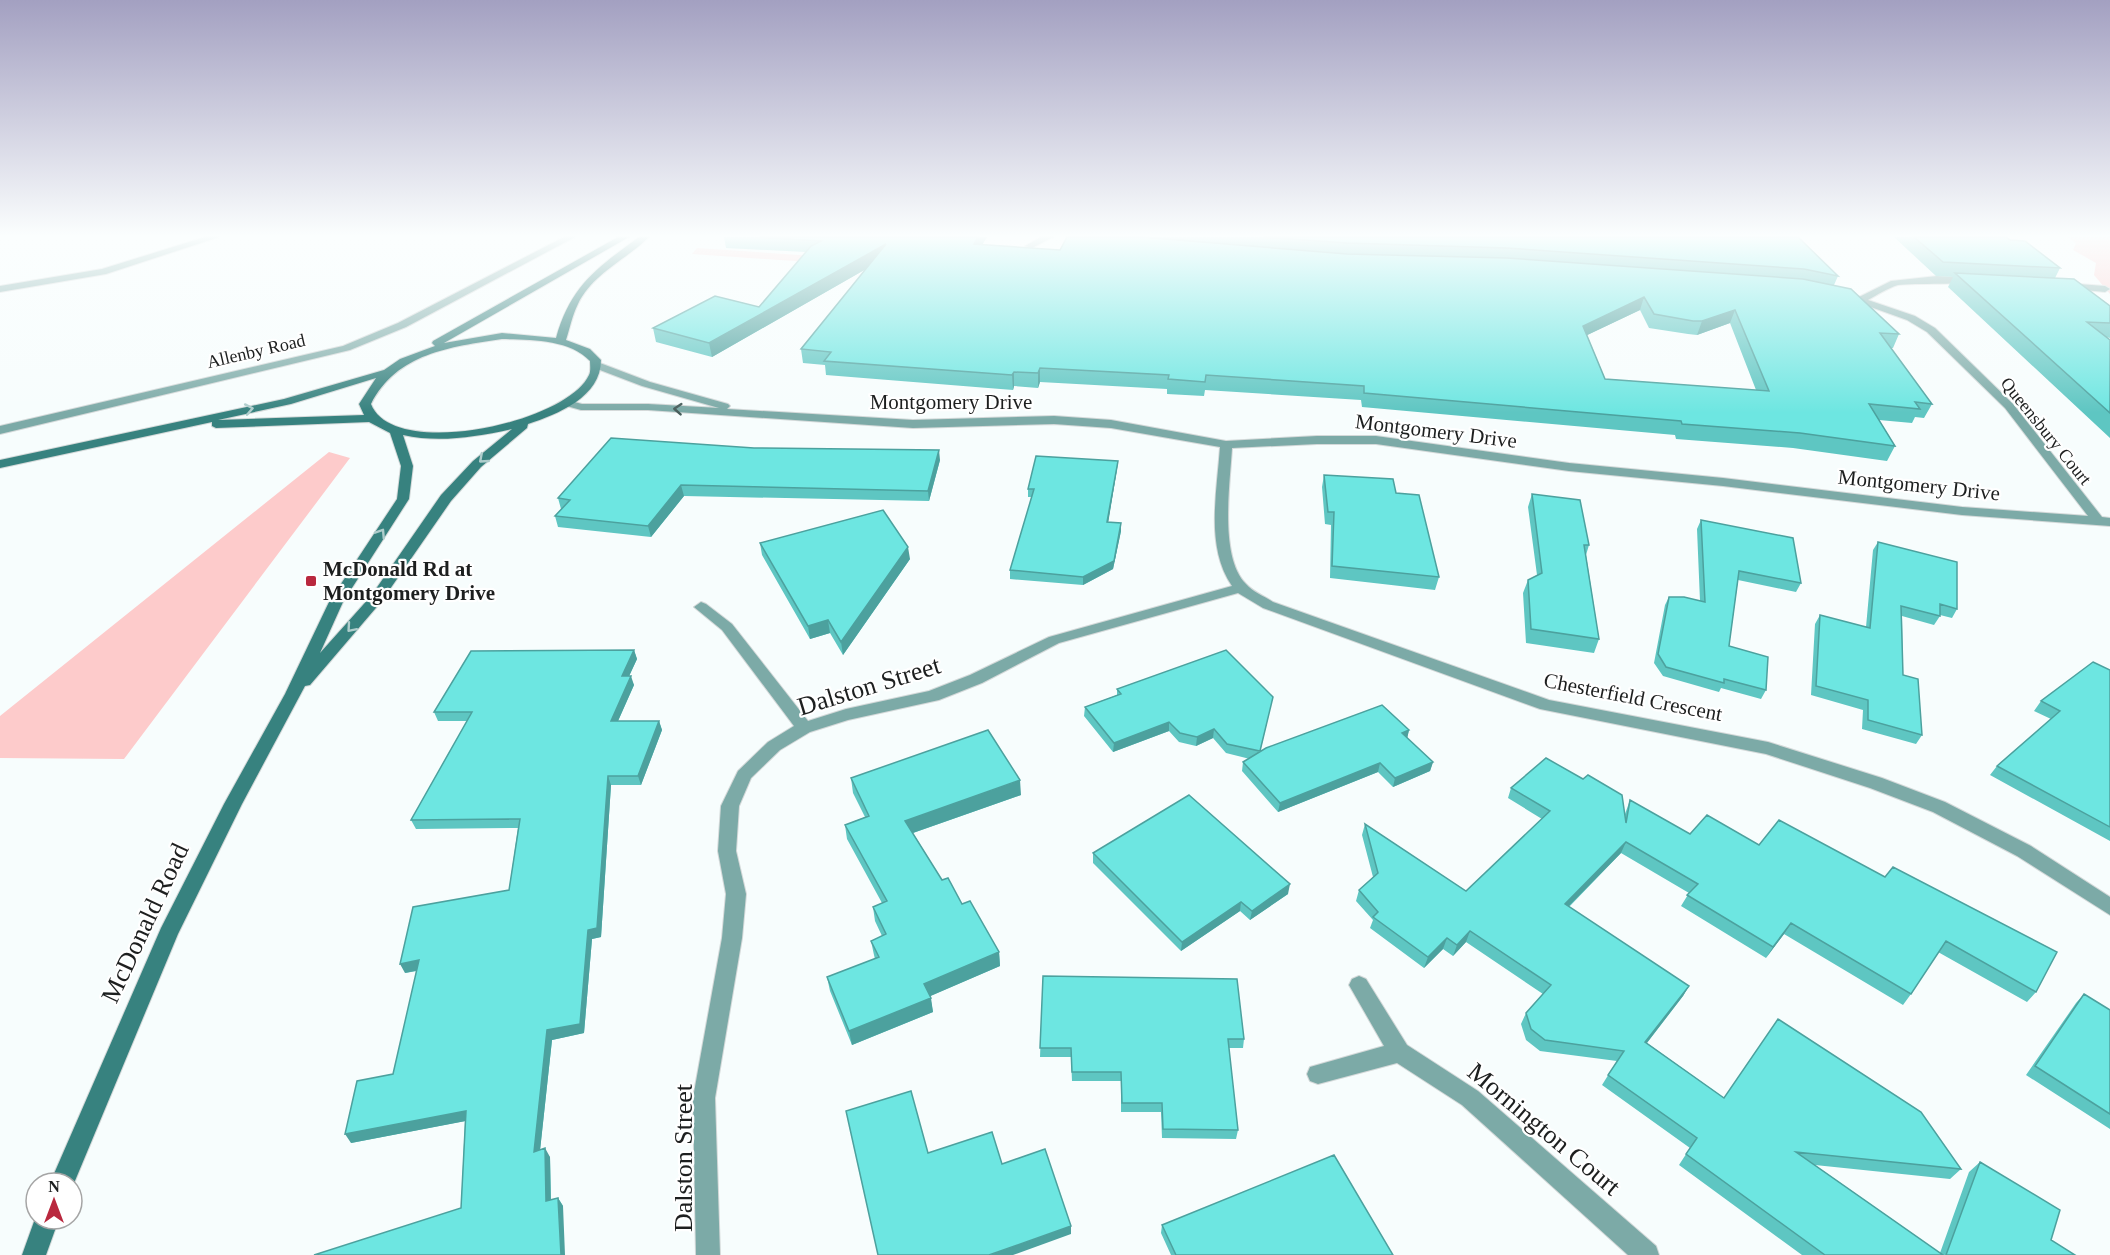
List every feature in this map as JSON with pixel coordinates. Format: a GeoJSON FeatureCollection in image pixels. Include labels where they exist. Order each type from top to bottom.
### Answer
{"type":"FeatureCollection","features":[{"type":"Feature","properties":{"kind":"main road"},"geometry":{"type":"LineString","coordinates":[[0,464],[287,402],[388,371],[522,296]]}},
{"type":"Feature","properties":{"kind":"main road"},"geometry":{"type":"LineString","coordinates":[[561,339],[576,296]]}},
{"type":"Feature","properties":{"kind":"main road"},"geometry":{"type":"LineString","coordinates":[[151,431],[229,423],[371,418],[395,431],[424,435],[458,435],[494,430],[528,421],[567,403],[584,390],[594,377],[596,365],[591,354],[579,346],[561,339],[534,336],[502,336],[435,349],[406,361]]}},
{"type":"Feature","properties":{"kind":"main road"},"geometry":{"type":"LineString","coordinates":[[371,418],[365,404],[371,387],[388,371]]}},
{"type":"Feature","properties":{"kind":"main road","name":"McDonald Road"},"geometry":{"type":"LineString","coordinates":[[293,694],[376,599],[446,498],[477,464],[528,421]]}},
{"type":"Feature","properties":{"kind":"main road","name":"McDonald Road"},"geometry":{"type":"LineString","coordinates":[[67,1171],[168,934],[233,804],[293,694],[336,602],[403,499],[407,466],[395,431]]}},
{"type":"Feature","properties":{"kind":"main road"},"geometry":{"type":"LineString","coordinates":[[33,1255],[42,1231]]}},
{"type":"Feature","properties":{"kind":"street","name":"Allenby Road"},"geometry":{"type":"LineString","coordinates":[[0,429],[346,348],[402,325],[459,296]]}},
{"type":"Feature","properties":{"kind":"street","name":"Queensbury Court"},"geometry":{"type":"LineString","coordinates":[[1844,296],[1911,318],[1931,330],[2009,406],[2104,521]]}},
{"type":"Feature","properties":{"kind":"street"},"geometry":{"type":"LineString","coordinates":[[1861,300],[1870,296]]}},
{"type":"Feature","properties":{"kind":"street","name":"Montgomery Drive"},"geometry":{"type":"LineString","coordinates":[[596,365],[646,384],[757,415]]}},
{"type":"Feature","properties":{"kind":"street","name":"Montgomery Drive"},"geometry":{"type":"LineString","coordinates":[[567,403],[581,407],[612,405],[913,424],[1054,420],[1099,423],[1226,446],[1317,440],[1376,440],[1569,467],[1723,482],[1962,512],[2104,521]]}},
{"type":"Feature","properties":{"kind":"street"},"geometry":{"type":"LineString","coordinates":[[1226,446],[1224,551],[1229,571],[1240,588]]}},
{"type":"Feature","properties":{"kind":"street","name":"Dalston Street"},"geometry":{"type":"LineString","coordinates":[[708,1255],[704,1098],[732,938],[736,894],[727,851],[730,806],[744,775],[774,746],[804,728],[846,715],[933,696],[976,679],[1054,640],[1240,588]]}},
{"type":"Feature","properties":{"kind":"street","name":"Chesterfield Crescent"},"geometry":{"type":"LineString","coordinates":[[1240,588],[1268,604],[1546,705],[1757,746],[1876,783],[1939,807],[2024,851],[2110,907]]}},
{"type":"Feature","properties":{"kind":"street"},"geometry":{"type":"LineString","coordinates":[[701,607],[727,627],[804,728]]}},
{"type":"Feature","properties":{"kind":"street","name":"Mornington Court"},"geometry":{"type":"LineString","coordinates":[[1359,985],[1399,1052],[1470,1098],[1647,1255]]}},
{"type":"Feature","properties":{"kind":"street"},"geometry":{"type":"LineString","coordinates":[[1318,1074],[1399,1052]]}},
{"type":"Feature","properties":{"kind":"shaded area"},"geometry":{"type":"Polygon","coordinates":[[[329,452],[350,458],[124,759],[0,758],[0,716],[329,452]]]}},
{"type":"Feature","properties":{"kind":"building"},"geometry":{"type":"Polygon","coordinates":[[[715,296],[759,307],[769,296],[794,296],[709,343],[653,328],[715,296]]]}},
{"type":"Feature","properties":{"kind":"building"},"geometry":{"type":"Polygon","coordinates":[[[844,296],[1858,296],[1899,334],[1880,333],[1932,404],[1915,402],[1920,409],[1869,404],[1895,446],[1800,433],[1682,424],[1681,421],[1364,393],[1364,386],[1206,375],[1205,382],[1168,379],[1169,375],[1040,368],[1038,373],[1014,372],[1012,375],[824,361],[831,352],[801,349],[844,296]],[[1644,297],[1583,326],[1605,379],[1769,391],[1735,310],[1702,321],[1654,314],[1644,297]]]}},
{"type":"Feature","properties":{"kind":"building"},"geometry":{"type":"Polygon","coordinates":[[[1980,296],[2096,296],[2110,306],[2110,323],[2087,322],[2110,340],[2110,413],[1980,296]]]}},
{"type":"Feature","properties":{"kind":"building"},"geometry":{"type":"Polygon","coordinates":[[[611,438],[754,448],[939,450],[928,491],[681,485],[648,526],[555,516],[570,500],[558,498],[611,438]]]}},
{"type":"Feature","properties":{"kind":"building"},"geometry":{"type":"Polygon","coordinates":[[[1036,456],[1118,461],[1107,522],[1121,523],[1114,561],[1083,577],[1010,570],[1034,489],[1028,489],[1036,456]]]}},
{"type":"Feature","properties":{"kind":"building"},"geometry":{"type":"Polygon","coordinates":[[[1324,475],[1393,479],[1396,493],[1419,495],[1439,577],[1332,566],[1334,512],[1328,512],[1324,475]]]}},
{"type":"Feature","properties":{"kind":"building"},"geometry":{"type":"Polygon","coordinates":[[[1532,494],[1580,500],[1589,545],[1584,545],[1599,639],[1531,629],[1528,580],[1542,573],[1532,494]]]}},
{"type":"Feature","properties":{"kind":"building"},"geometry":{"type":"Polygon","coordinates":[[[883,510],[908,547],[841,642],[828,620],[808,626],[760,543],[883,510]]]}},
{"type":"Feature","properties":{"kind":"building"},"geometry":{"type":"Polygon","coordinates":[[[1701,520],[1793,538],[1801,583],[1739,571],[1729,646],[1768,657],[1766,690],[1724,679],[1724,683],[1666,667],[1658,654],[1669,597],[1684,597],[1705,602],[1701,520]]]}},
{"type":"Feature","properties":{"kind":"building"},"geometry":{"type":"Polygon","coordinates":[[[1878,542],[1957,562],[1957,609],[1940,604],[1940,616],[1901,606],[1903,675],[1918,679],[1922,735],[1868,720],[1868,700],[1816,686],[1820,615],[1870,628],[1878,542]]]}},
{"type":"Feature","properties":{"kind":"building"},"geometry":{"type":"Polygon","coordinates":[[[634,650],[622,676],[631,676],[611,721],[659,721],[638,776],[608,776],[597,928],[588,930],[580,1024],[547,1030],[534,1152],[545,1148],[546,1201],[558,1198],[561,1255],[314,1255],[461,1208],[466,1111],[345,1134],[357,1081],[393,1074],[419,960],[400,964],[413,907],[509,890],[520,819],[411,820],[472,712],[434,712],[471,651],[634,650]]]}},
{"type":"Feature","properties":{"kind":"building"},"geometry":{"type":"Polygon","coordinates":[[[1226,650],[1273,697],[1260,751],[1227,744],[1214,729],[1197,737],[1180,733],[1169,722],[1114,743],[1085,707],[1121,694],[1117,689],[1226,650]]]}},
{"type":"Feature","properties":{"kind":"building"},"geometry":{"type":"Polygon","coordinates":[[[2093,662],[2110,670],[2110,827],[1997,766],[2060,711],[2041,701],[2093,662]]]}},
{"type":"Feature","properties":{"kind":"building"},"geometry":{"type":"Polygon","coordinates":[[[1382,705],[1409,730],[1402,733],[1433,762],[1395,778],[1380,763],[1280,803],[1243,762],[1266,748],[1382,705]]]}},
{"type":"Feature","properties":{"kind":"building"},"geometry":{"type":"Polygon","coordinates":[[[988,730],[1020,780],[905,821],[942,880],[948,878],[962,904],[970,901],[999,952],[924,984],[931,998],[849,1031],[827,977],[879,957],[871,941],[886,934],[873,907],[887,901],[845,825],[869,816],[851,778],[988,730]]]}},
{"type":"Feature","properties":{"kind":"building"},"geometry":{"type":"Polygon","coordinates":[[[1546,758],[1583,779],[1588,775],[1622,795],[1626,823],[1630,800],[1690,834],[1707,815],[1759,845],[1779,820],[1885,877],[1893,867],[2057,952],[2036,992],[1946,941],[1911,994],[1791,923],[1773,947],[1687,895],[1698,884],[1626,842],[1565,904],[1689,986],[1645,1042],[1724,1098],[1778,1019],[1921,1112],[1961,1169],[1796,1152],[1943,1255],[1825,1255],[1686,1154],[1697,1138],[1608,1075],[1624,1051],[1545,1040],[1531,1029],[1526,1013],[1551,985],[1470,931],[1457,945],[1447,938],[1428,957],[1373,917],[1378,912],[1359,890],[1378,873],[1365,824],[1466,891],[1550,811],[1511,788],[1546,758]]]}},
{"type":"Feature","properties":{"kind":"building"},"geometry":{"type":"Polygon","coordinates":[[[1189,795],[1290,884],[1252,911],[1241,902],[1182,942],[1093,853],[1189,795]]]}},
{"type":"Feature","properties":{"kind":"building"},"geometry":{"type":"Polygon","coordinates":[[[1043,976],[1237,979],[1244,1039],[1228,1039],[1238,1130],[1163,1129],[1162,1103],[1122,1103],[1121,1072],[1072,1072],[1071,1048],[1040,1048],[1043,976]]]}},
{"type":"Feature","properties":{"kind":"building"},"geometry":{"type":"Polygon","coordinates":[[[2084,994],[2110,1010],[2110,1114],[2035,1066],[2084,994]]]}},
{"type":"Feature","properties":{"kind":"building"},"geometry":{"type":"Polygon","coordinates":[[[911,1091],[928,1153],[992,1132],[1002,1164],[1045,1149],[1071,1226],[989,1255],[878,1255],[846,1111],[911,1091]]]}},
{"type":"Feature","properties":{"kind":"building"},"geometry":{"type":"Polygon","coordinates":[[[1334,1155],[1393,1255],[1176,1255],[1162,1225],[1334,1155]]]}},
{"type":"Feature","properties":{"kind":"building"},"geometry":{"type":"Polygon","coordinates":[[[1980,1162],[2060,1210],[2051,1240],[2075,1255],[1946,1255],[1980,1162]]]}},
{"type":"Feature","properties":{"kind":"place","name":"McDonald Rd at Montgomery Drive"},"geometry":{"type":"Point","coordinates":[311,581]}}]}
